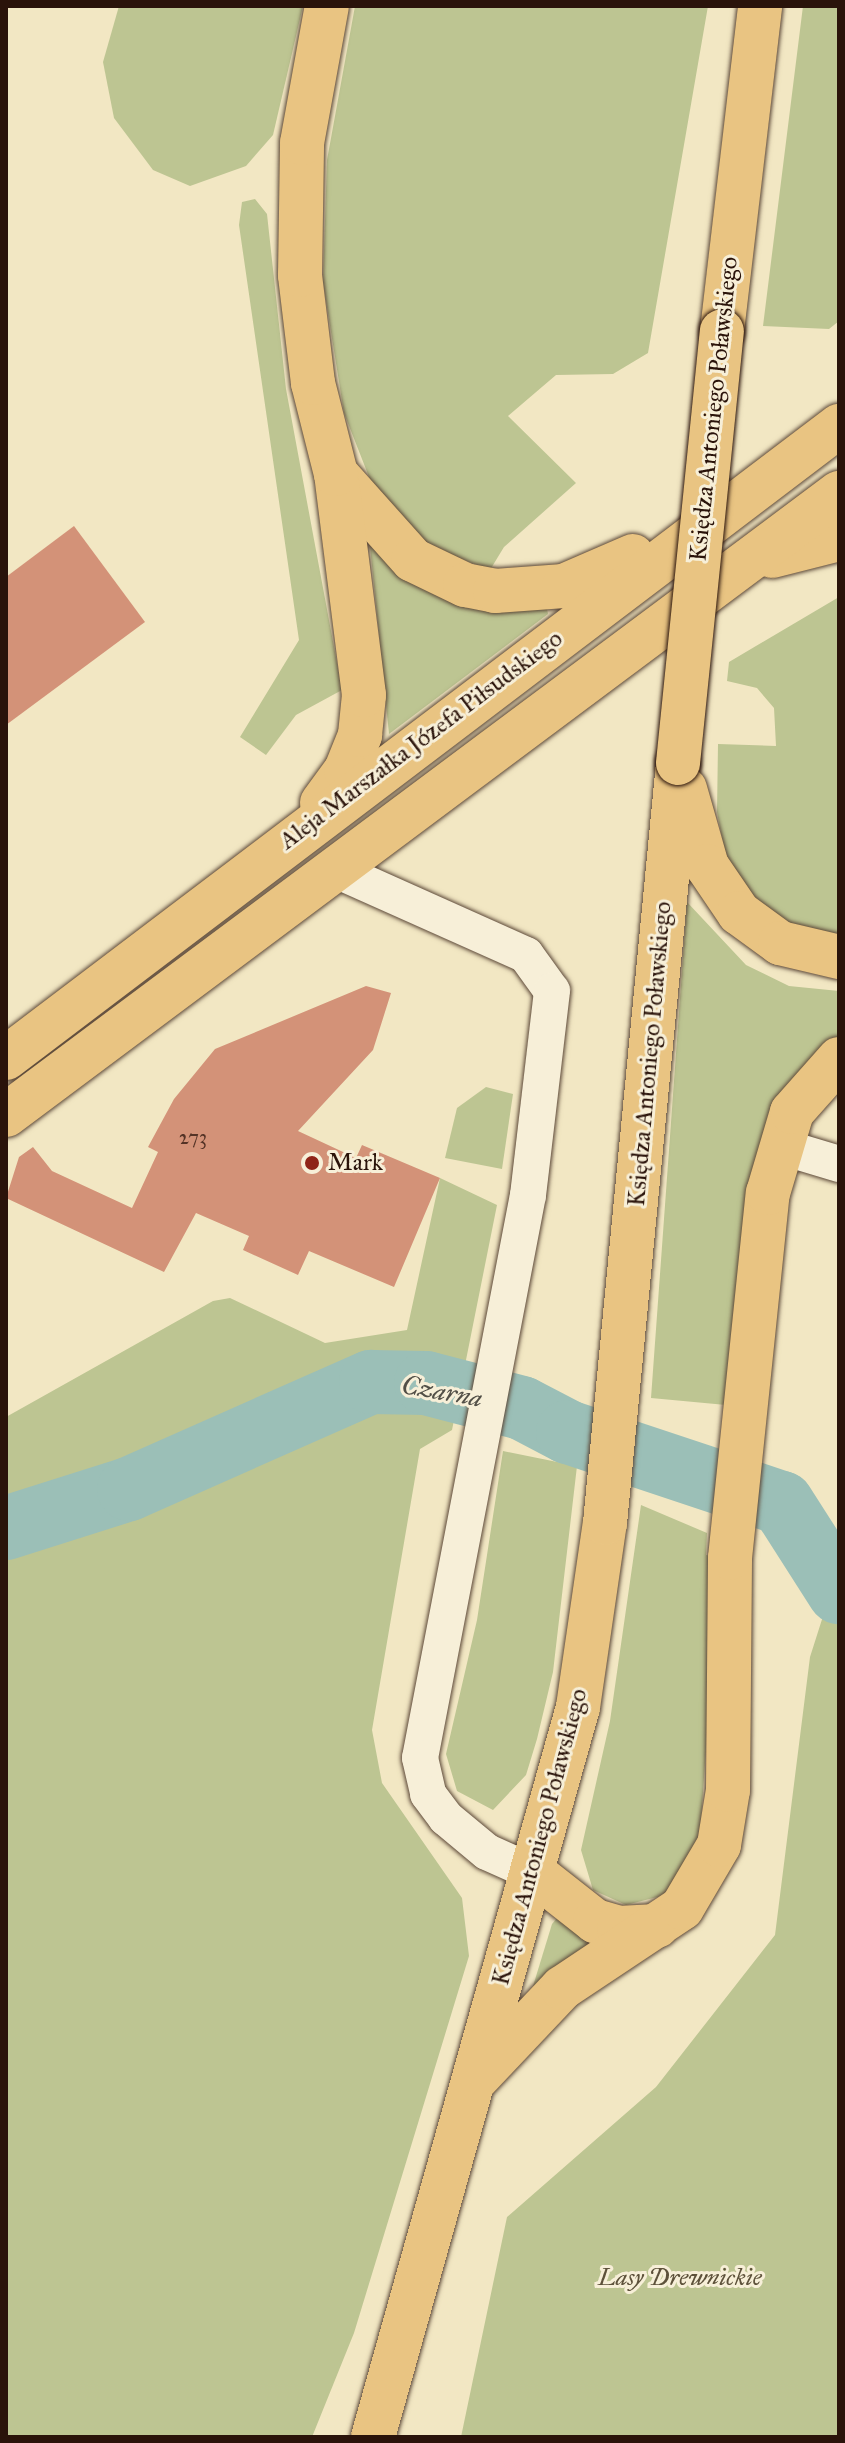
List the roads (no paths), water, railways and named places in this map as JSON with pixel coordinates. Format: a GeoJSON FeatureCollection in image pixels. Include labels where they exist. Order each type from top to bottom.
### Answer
{"type":"FeatureCollection","features":[{"type":"Feature","properties":{"kind":"main road"},"geometry":{"type":"LineString","coordinates":[[301,830],[346,770],[360,735],[364,695],[336,474],[304,328],[297,230],[308,101],[327,6]]}},
{"type":"Feature","properties":{"kind":"main road","name":"Księdza Antoniego Poławskiego"},"geometry":{"type":"LineString","coordinates":[[373,2437],[467,2088],[534,1873],[578,1707],[605,1523],[722,331],[760,6]]}},
{"type":"Feature","properties":{"kind":"main road","name":"Aleja Marszałka Józefa Piłsudskiego"},"geometry":{"type":"LineString","coordinates":[[6,1058],[301,830],[839,426]]}},
{"type":"Feature","properties":{"kind":"main road"},"geometry":{"type":"LineString","coordinates":[[336,474],[413,560],[444,578],[495,591],[586,581],[756,488]]}},
{"type":"Feature","properties":{"kind":"main road"},"geometry":{"type":"LineString","coordinates":[[6,1115],[839,493]]}},
{"type":"Feature","properties":{"kind":"main road"},"geometry":{"type":"LineString","coordinates":[[734,574],[774,556],[839,539]]}},
{"type":"Feature","properties":{"kind":"main road"},"geometry":{"type":"LineString","coordinates":[[678,763],[707,866],[727,899],[769,937],[839,957]]}},
{"type":"Feature","properties":{"kind":"main road"},"geometry":{"type":"LineString","coordinates":[[467,2088],[562,1988],[657,1926],[694,1895],[723,1829],[730,1558],[740,1417],[779,1146],[800,1098],[839,1059]]}},
{"type":"Feature","properties":{"kind":"main road"},"geometry":{"type":"LineString","coordinates":[[534,1873],[595,1921],[619,1928],[657,1926]]}},
{"type":"Feature","properties":{"kind":"street"},"geometry":{"type":"LineString","coordinates":[[336,870],[526,955],[552,991],[528,1195],[473,1461],[422,1738],[421,1770],[436,1807],[456,1828],[487,1852],[534,1873]]}},
{"type":"Feature","properties":{"kind":"street"},"geometry":{"type":"LineString","coordinates":[[779,1146],[839,1164]]}},
{"type":"Feature","properties":{"kind":"water"},"geometry":{"type":"Polygon","coordinates":[[[764,1481],[787,1495],[839,1571],[839,1608],[794,1532],[763,1504],[764,1481]]]}},
{"type":"Feature","properties":{"kind":"waterway","name":"Czarna"},"geometry":{"type":"LineString","coordinates":[[6,1528],[129,1489],[371,1382],[426,1383],[522,1408],[568,1432],[782,1503],[839,1592]]}},
{"type":"Feature","properties":{"kind":"place","name":"Mark"},"geometry":{"type":"Point","coordinates":[312,1163]}},
{"type":"Feature","properties":{"kind":"park label","name":"Lasy Drewnickie"},"geometry":{"type":"Point","coordinates":[680,2278]}}]}
